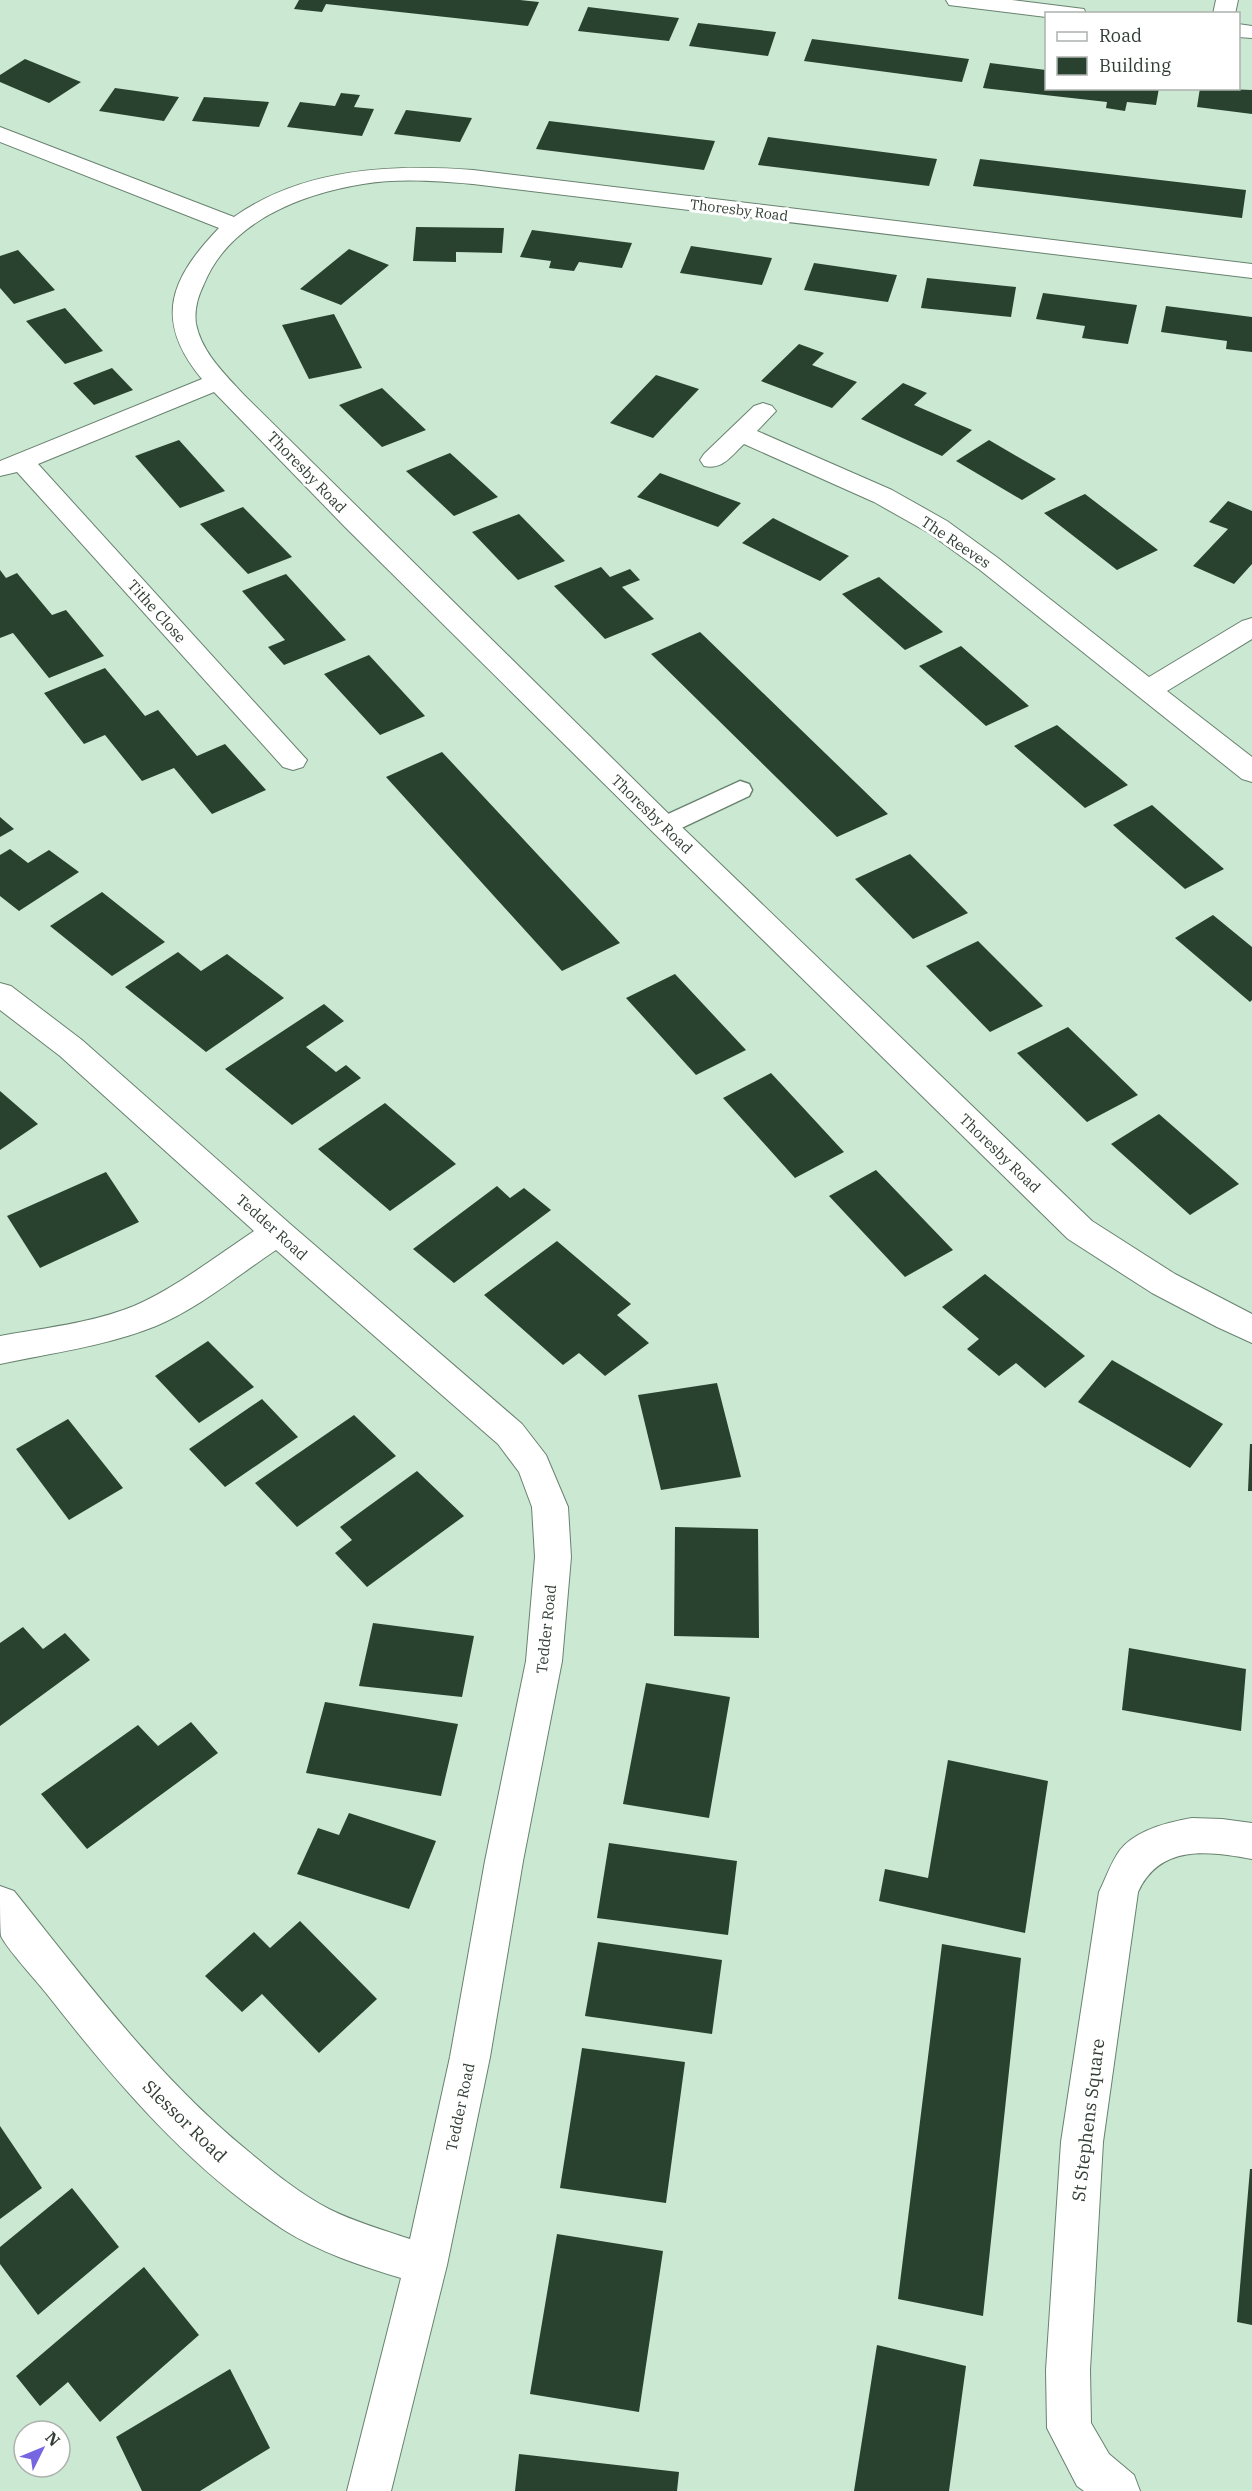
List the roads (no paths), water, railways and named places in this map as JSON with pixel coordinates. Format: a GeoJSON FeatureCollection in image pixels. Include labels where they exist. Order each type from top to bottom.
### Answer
{"type":"FeatureCollection","features":[{"type":"Feature","properties":{"kind":"street"},"geometry":{"type":"LineString","coordinates":[[957,0],[1059,12]]}},
{"type":"Feature","properties":{"kind":"street"},"geometry":{"type":"LineString","coordinates":[[0,134],[235,226]]}},
{"type":"Feature","properties":{"kind":"street","name":"Thoresby Road"},"geometry":{"type":"LineString","coordinates":[[1252,271],[433,174],[392,174],[338,182],[307,190],[235,226],[214,245],[200,265],[187,295],[183,323],[193,349],[218,381],[317,483],[664,826],[1080,1230],[1130,1265],[1193,1302],[1252,1329]]}},
{"type":"Feature","properties":{"kind":"street","name":"Tithe Close"},"geometry":{"type":"LineString","coordinates":[[218,381],[10,466],[293,760]]}},
{"type":"Feature","properties":{"kind":"street"},"geometry":{"type":"LineString","coordinates":[[712,460],[763,411]]}},
{"type":"Feature","properties":{"kind":"street","name":"The Reeves"},"geometry":{"type":"LineString","coordinates":[[740,433],[884,496],[938,527],[989,564],[1252,772]]}},
{"type":"Feature","properties":{"kind":"street"},"geometry":{"type":"LineString","coordinates":[[1148,690],[1252,627]]}},
{"type":"Feature","properties":{"kind":"street","name":"Tedder Road"},"geometry":{"type":"LineString","coordinates":[[0,994],[79,1055],[276,1232],[510,1434],[534,1465],[550,1508],[553,1557],[544,1661],[504,1861],[470,2057],[426,2265],[369,2491]]}},
{"type":"Feature","properties":{"kind":"street"},"geometry":{"type":"LineString","coordinates":[[0,1350],[111,1327],[145,1315],[173,1301],[276,1232]]}},
{"type":"Feature","properties":{"kind":"street","name":"St Stephens Square"},"geometry":{"type":"LineString","coordinates":[[1118,2491],[1093,2469],[1069,2428],[1068,2370],[1082,2142],[1119,1892],[1135,1860],[1162,1842],[1199,1834],[1252,1841]]}},
{"type":"Feature","properties":{"kind":"street","name":"Slessor Road"},"geometry":{"type":"LineString","coordinates":[[0,1904],[140,2078],[212,2150],[300,2215],[342,2237],[426,2265]]}},
{"type":"Feature","properties":{"kind":"lane"},"geometry":{"type":"LineString","coordinates":[[664,826],[740,790]]}}]}
